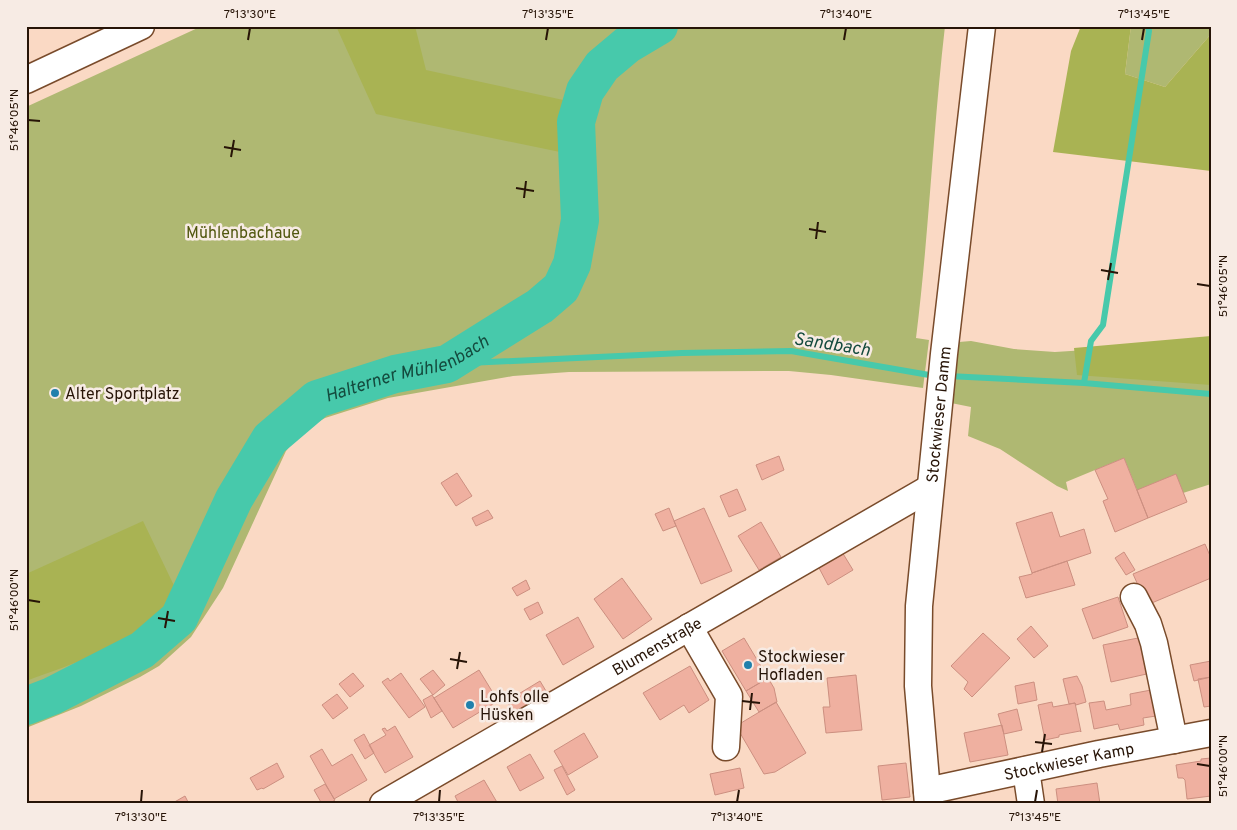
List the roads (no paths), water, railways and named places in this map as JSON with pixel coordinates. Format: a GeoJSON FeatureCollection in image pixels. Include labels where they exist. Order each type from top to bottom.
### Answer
{"type":"FeatureCollection","features":[{"type":"Feature","properties":{"kind":"street"},"geometry":{"type":"LineString","coordinates":[[26,80],[142,26]]}},
{"type":"Feature","properties":{"kind":"street","name":"Stockwieser Damm"},"geometry":{"type":"LineString","coordinates":[[928,797],[918,686],[919,616],[944,354],[982,26]]}},
{"type":"Feature","properties":{"kind":"street","name":"Blumenstraße"},"geometry":{"type":"LineString","coordinates":[[383,804],[930,488]]}},
{"type":"Feature","properties":{"kind":"street"},"geometry":{"type":"LineString","coordinates":[[1134,597],[1148,624],[1154,643],[1174,740]]}},
{"type":"Feature","properties":{"kind":"street"},"geometry":{"type":"LineString","coordinates":[[689,627],[729,696],[726,747]]}},
{"type":"Feature","properties":{"kind":"street","name":"Stockwieser Kamp"},"geometry":{"type":"LineString","coordinates":[[928,797],[1026,770],[1211,733]]}},
{"type":"Feature","properties":{"kind":"street"},"geometry":{"type":"LineString","coordinates":[[1026,770],[1031,804]]}},
{"type":"Feature","properties":{"kind":"waterway","name":"Halterner Mühlenbach"},"geometry":{"type":"LineString","coordinates":[[26,706],[52,696],[142,650],[179,618],[234,499],[270,439],[317,399],[395,374],[447,364],[540,306],[561,288],[572,264],[580,220],[576,122],[585,91],[602,66],[627,45],[659,26]]}},
{"type":"Feature","properties":{"kind":"waterway"},"geometry":{"type":"LineString","coordinates":[[1084,383],[1091,341],[1103,325],[1149,31],[1148,26]]}},
{"type":"Feature","properties":{"kind":"waterway","name":"Sandbach"},"geometry":{"type":"LineString","coordinates":[[447,364],[682,353],[791,351],[935,376]]}},
{"type":"Feature","properties":{"kind":"waterway","name":"Sandbach"},"geometry":{"type":"LineString","coordinates":[[948,376],[1084,383],[1211,394]]}},
{"type":"Feature","properties":{"kind":"place","name":"Alter Sportplatz"},"geometry":{"type":"Point","coordinates":[55,393]}},
{"type":"Feature","properties":{"kind":"place","name":"Stockwieser Hofladen"},"geometry":{"type":"Point","coordinates":[748,665]}},
{"type":"Feature","properties":{"kind":"place","name":"Lohfs olle Hüsken"},"geometry":{"type":"Point","coordinates":[470,705]}},
{"type":"Feature","properties":{"kind":"park label","name":"Mühlenbachaue"},"geometry":{"type":"Point","coordinates":[243,232]}}]}
